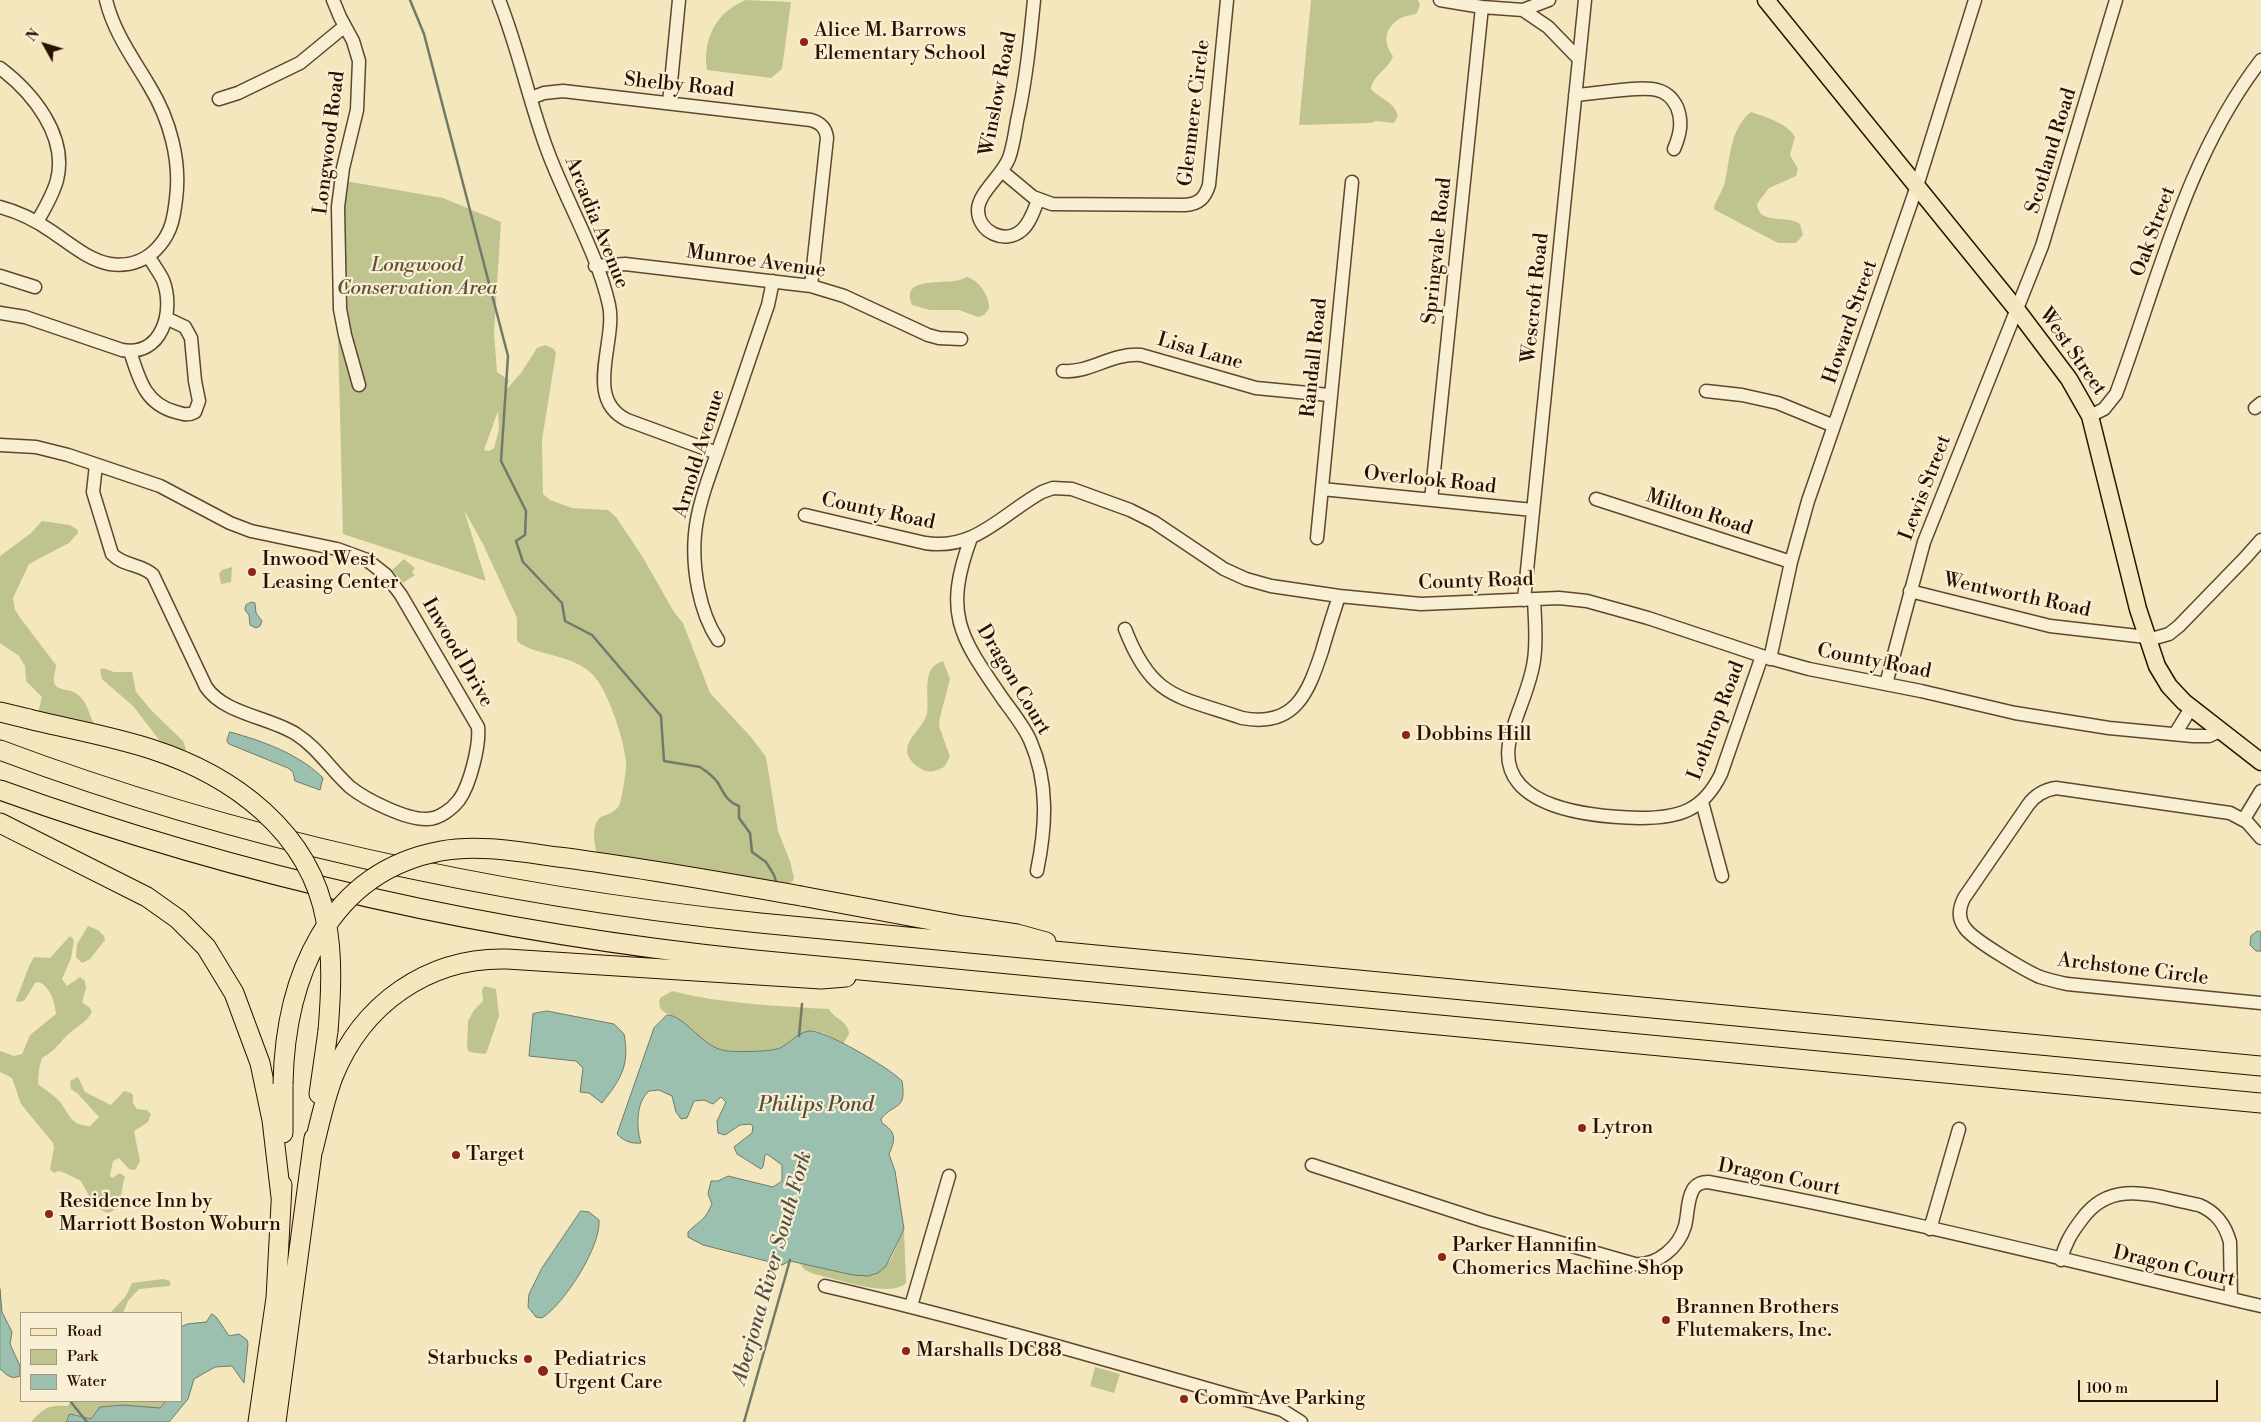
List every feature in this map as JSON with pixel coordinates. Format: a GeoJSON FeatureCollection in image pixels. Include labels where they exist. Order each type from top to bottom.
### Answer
{"type":"FeatureCollection","features":[{"type":"Feature","properties":{"kind":"highway"},"geometry":{"type":"LineString","coordinates":[[0,712],[140,746],[187,762],[235,788],[259,806],[278,824],[308,868],[318,891],[326,920],[331,973],[328,1031],[276,1422]]}},
{"type":"Feature","properties":{"kind":"highway"},"geometry":{"type":"LineString","coordinates":[[0,750],[104,786],[248,830],[396,867],[494,886],[702,917],[2261,1066]]}},
{"type":"Feature","properties":{"kind":"highway"},"geometry":{"type":"LineString","coordinates":[[0,790],[189,852],[295,881],[420,910],[545,933],[654,949],[899,974],[2261,1103]]}},
{"type":"Feature","properties":{"kind":"highway"},"geometry":{"type":"LineString","coordinates":[[0,823],[147,897],[178,919],[206,947],[220,968],[238,1002],[260,1063],[272,1120],[281,1197]]}},
{"type":"Feature","properties":{"kind":"highway"},"geometry":{"type":"LineString","coordinates":[[258,1422],[276,1298],[284,1164],[283,1084],[285,1046],[292,1008],[302,975],[318,938],[334,914],[354,893],[383,872],[416,857],[452,850],[492,850],[630,867],[801,896],[962,926],[1017,934],[1098,956]]}},
{"type":"Feature","properties":{"kind":"highway"},"geometry":{"type":"LineString","coordinates":[[313,1150],[333,1077],[348,1046],[360,1028],[380,1005],[404,987],[431,973],[451,966],[496,959],[821,979],[899,974]]}},
{"type":"Feature","properties":{"kind":"main road","name":"West Street"},"geometry":{"type":"LineString","coordinates":[[1766,0],[2017,310],[2069,379],[2090,416],[2146,638],[2154,660],[2164,679],[2191,708],[2261,762]]}},
{"type":"Feature","properties":{"kind":"street"},"geometry":{"type":"LineString","coordinates":[[0,207],[37,222],[85,254],[103,262],[126,264],[149,257],[166,237],[173,222],[178,189],[176,155],[172,136],[157,99],[121,41],[106,0]]}},
{"type":"Feature","properties":{"kind":"street","name":"Longwood Road"},"geometry":{"type":"LineString","coordinates":[[333,0],[357,50],[359,76],[356,118],[342,168],[339,191],[342,322],[359,385]]}},
{"type":"Feature","properties":{"kind":"street","name":"Arcadia Avenue"},"geometry":{"type":"LineString","coordinates":[[499,0],[516,47],[548,153],[595,266],[610,313],[604,386],[610,407],[627,420],[717,453]]}},
{"type":"Feature","properties":{"kind":"street"},"geometry":{"type":"LineString","coordinates":[[669,103],[679,0]]}},
{"type":"Feature","properties":{"kind":"street","name":"Winslow Road"},"geometry":{"type":"LineString","coordinates":[[1034,0],[1021,100],[1012,148],[1003,172],[984,192],[978,206],[979,219],[989,232],[1006,237],[1018,233],[1026,226],[1038,200]]}},
{"type":"Feature","properties":{"kind":"street","name":"Glenmere Circle"},"geometry":{"type":"LineString","coordinates":[[1003,172],[1038,200],[1062,205],[1185,205],[1194,204],[1201,200],[1209,185],[1227,0]]}},
{"type":"Feature","properties":{"kind":"street"},"geometry":{"type":"LineString","coordinates":[[1440,0],[1482,7],[1523,10],[1549,0]]}},
{"type":"Feature","properties":{"kind":"street","name":"Wescroft Road"},"geometry":{"type":"LineString","coordinates":[[1529,600],[1533,510],[1585,0]]}},
{"type":"Feature","properties":{"kind":"street","name":"Howard Street"},"geometry":{"type":"LineString","coordinates":[[1766,657],[1808,500],[1917,186],[1975,0]]}},
{"type":"Feature","properties":{"kind":"street","name":"Scotland Road"},"geometry":{"type":"LineString","coordinates":[[2017,310],[2050,222],[2116,0]]}},
{"type":"Feature","properties":{"kind":"street","name":"Springvale Road"},"geometry":{"type":"LineString","coordinates":[[1431,500],[1482,7]]}},
{"type":"Feature","properties":{"kind":"street"},"geometry":{"type":"LineString","coordinates":[[1523,10],[1548,27],[1579,59]]}},
{"type":"Feature","properties":{"kind":"street"},"geometry":{"type":"LineString","coordinates":[[219,99],[238,93],[300,63],[344,26]]}},
{"type":"Feature","properties":{"kind":"street","name":"Oak Street"},"geometry":{"type":"LineString","coordinates":[[2090,416],[2104,408],[2116,394],[2191,185],[2225,115],[2241,87],[2261,60]]}},
{"type":"Feature","properties":{"kind":"street"},"geometry":{"type":"LineString","coordinates":[[0,68],[16,81],[34,101],[46,118],[56,144],[59,166],[57,182],[37,222]]}},
{"type":"Feature","properties":{"kind":"street"},"geometry":{"type":"LineString","coordinates":[[1575,95],[1648,88],[1660,91],[1671,98],[1679,112],[1680,127],[1674,149]]}},
{"type":"Feature","properties":{"kind":"street","name":"Shelby Road"},"geometry":{"type":"LineString","coordinates":[[531,98],[544,93],[562,91],[811,120],[822,126],[827,138],[811,286]]}},
{"type":"Feature","properties":{"kind":"street","name":"Randall Road"},"geometry":{"type":"LineString","coordinates":[[1317,538],[1329,395],[1352,182]]}},
{"type":"Feature","properties":{"kind":"street"},"geometry":{"type":"LineString","coordinates":[[0,313],[25,317],[122,350],[130,351],[142,348],[153,342],[161,332],[166,318],[167,299],[163,280],[149,257]]}},
{"type":"Feature","properties":{"kind":"street","name":"Munroe Avenue"},"geometry":{"type":"LineString","coordinates":[[595,266],[625,264],[811,286],[857,301],[928,335],[939,338],[961,339]]}},
{"type":"Feature","properties":{"kind":"street"},"geometry":{"type":"LineString","coordinates":[[0,276],[35,287]]}},
{"type":"Feature","properties":{"kind":"street","name":"Arnold Avenue"},"geometry":{"type":"LineString","coordinates":[[718,640],[704,612],[695,546],[698,514],[768,306],[774,281]]}},
{"type":"Feature","properties":{"kind":"street","name":"Lewis Street"},"geometry":{"type":"LineString","coordinates":[[1886,684],[1924,542],[2017,310]]}},
{"type":"Feature","properties":{"kind":"street"},"geometry":{"type":"LineString","coordinates":[[130,351],[138,378],[151,399],[173,412],[185,415],[195,412],[199,400],[195,382],[191,338],[185,327],[166,318]]}},
{"type":"Feature","properties":{"kind":"street","name":"Lisa Lane"},"geometry":{"type":"LineString","coordinates":[[1063,371],[1077,371],[1121,356],[1141,355],[1256,388],[1329,395]]}},
{"type":"Feature","properties":{"kind":"street"},"geometry":{"type":"LineString","coordinates":[[1706,391],[1742,394],[1778,403],[1834,426]]}},
{"type":"Feature","properties":{"kind":"street","name":"Inwood Drive"},"geometry":{"type":"LineString","coordinates":[[0,445],[44,449],[96,465],[168,489],[246,529],[337,549],[367,560],[381,571],[401,595],[478,727],[479,734],[472,764],[465,789],[458,802],[444,813],[427,819],[373,802],[341,779],[305,740],[288,730],[227,705],[214,697],[206,687],[153,574],[144,568],[120,560],[112,554],[93,492],[96,465]]}},
{"type":"Feature","properties":{"kind":"street","name":"County Road"},"geometry":{"type":"LineString","coordinates":[[805,515],[934,544],[955,543],[972,538],[1042,492],[1053,488],[1072,489],[1142,515],[1235,575],[1271,586],[1339,596],[1421,604],[1571,599],[1600,604],[1669,624],[1766,657],[1835,675],[1886,684],[2047,719],[2201,736],[2215,734],[2220,731]]}},
{"type":"Feature","properties":{"kind":"street","name":"Overlook Road"},"geometry":{"type":"LineString","coordinates":[[1322,489],[1533,510]]}},
{"type":"Feature","properties":{"kind":"street","name":"Milton Road"},"geometry":{"type":"LineString","coordinates":[[1596,499],[1791,562]]}},
{"type":"Feature","properties":{"kind":"street","name":"Dragon Court"},"geometry":{"type":"LineString","coordinates":[[972,538],[958,585],[956,600],[958,621],[974,656],[1024,730],[1033,748],[1040,776],[1045,811],[1037,871]]}},
{"type":"Feature","properties":{"kind":"street"},"geometry":{"type":"LineString","coordinates":[[2146,638],[2162,637],[2172,631],[2261,540]]}},
{"type":"Feature","properties":{"kind":"street","name":"Wentworth Road"},"geometry":{"type":"LineString","coordinates":[[1910,591],[2050,626],[2146,638]]}},
{"type":"Feature","properties":{"kind":"street"},"geometry":{"type":"LineString","coordinates":[[1125,629],[1140,663],[1151,678],[1165,690],[1242,718],[1262,720],[1290,711],[1303,698],[1312,680],[1339,596]]}},
{"type":"Feature","properties":{"kind":"street","name":"Lothrop Road"},"geometry":{"type":"LineString","coordinates":[[1529,600],[1534,661],[1510,743],[1509,766],[1518,784],[1535,797],[1568,810],[1608,816],[1644,818],[1674,815],[1693,808],[1702,802],[1721,774],[1766,657]]}},
{"type":"Feature","properties":{"kind":"street"},"geometry":{"type":"LineString","coordinates":[[2175,734],[2191,708]]}},
{"type":"Feature","properties":{"kind":"street","name":"Archstone Circle"},"geometry":{"type":"LineString","coordinates":[[2244,819],[2230,813],[2188,806],[2056,788],[2045,791],[2037,795],[2028,805],[1980,875],[1963,900],[1960,916],[1964,927],[1972,936],[2025,969],[2047,979],[2067,984],[2261,1003]]}},
{"type":"Feature","properties":{"kind":"street"},"geometry":{"type":"LineString","coordinates":[[2244,819],[2261,791]]}},
{"type":"Feature","properties":{"kind":"street"},"geometry":{"type":"LineString","coordinates":[[1702,802],[1722,876]]}},
{"type":"Feature","properties":{"kind":"street"},"geometry":{"type":"LineString","coordinates":[[2244,819],[2261,808]]}},
{"type":"Feature","properties":{"kind":"street"},"geometry":{"type":"LineString","coordinates":[[2244,819],[2261,838]]}},
{"type":"Feature","properties":{"kind":"street"},"geometry":{"type":"LineString","coordinates":[[1930,1229],[1958,1129]]}},
{"type":"Feature","properties":{"kind":"street","name":"Dragon Court"},"geometry":{"type":"LineString","coordinates":[[1312,1165],[1492,1224],[1639,1264],[1657,1259],[1676,1244],[1684,1230],[1693,1191],[1703,1183],[1774,1194],[2261,1306]]}},
{"type":"Feature","properties":{"kind":"street"},"geometry":{"type":"LineString","coordinates":[[911,1306],[949,1176]]}},
{"type":"Feature","properties":{"kind":"street"},"geometry":{"type":"LineString","coordinates":[[2061,1260],[2065,1245],[2073,1231],[2092,1206],[2104,1197],[2126,1192],[2199,1205],[2208,1209],[2221,1220],[2228,1233],[2231,1299]]}},
{"type":"Feature","properties":{"kind":"street"},"geometry":{"type":"LineString","coordinates":[[825,1286],[911,1306],[1282,1410],[1301,1422]]}},
{"type":"Feature","properties":{"kind":"green space"},"geometry":{"type":"Polygon","coordinates":[[[746,0],[791,2],[782,69],[771,78],[707,70],[707,48],[709,37],[714,28],[727,11],[746,0]]]}},
{"type":"Feature","properties":{"kind":"green space"},"geometry":{"type":"Polygon","coordinates":[[[1311,0],[1418,0],[1420,5],[1417,13],[1401,18],[1391,26],[1386,40],[1393,56],[1388,65],[1374,80],[1371,89],[1396,111],[1398,116],[1394,123],[1376,121],[1371,123],[1299,125],[1311,0]]]}},
{"type":"Feature","properties":{"kind":"green space"},"geometry":{"type":"Polygon","coordinates":[[[1751,112],[1782,124],[1795,137],[1790,155],[1798,169],[1796,176],[1769,188],[1757,204],[1759,211],[1763,215],[1800,224],[1803,235],[1796,243],[1778,243],[1714,208],[1723,189],[1735,135],[1739,126],[1751,112]]]}},
{"type":"Feature","properties":{"kind":"green space","name":"Longwood Conservation Area"},"geometry":{"type":"Polygon","coordinates":[[[334,179],[443,198],[501,222],[494,333],[497,372],[509,380],[506,390],[521,373],[537,348],[545,345],[554,349],[556,353],[542,440],[543,494],[550,500],[572,508],[608,510],[616,517],[642,556],[674,612],[683,623],[710,693],[751,737],[766,757],[778,831],[790,861],[794,878],[792,882],[786,884],[598,858],[594,829],[599,819],[613,812],[619,806],[626,770],[625,753],[614,715],[598,681],[583,667],[563,658],[533,650],[517,641],[517,618],[483,544],[464,510],[486,581],[343,534],[334,179]],[[498,411],[484,450],[489,451],[494,448],[499,429],[498,411]]]}},
{"type":"Feature","properties":{"kind":"green space"},"geometry":{"type":"Polygon","coordinates":[[[966,277],[975,281],[986,294],[989,309],[984,315],[978,317],[959,310],[930,310],[912,305],[910,295],[913,288],[929,283],[959,280],[966,277]]]}},
{"type":"Feature","properties":{"kind":"green space"},"geometry":{"type":"Polygon","coordinates":[[[42,521],[70,525],[78,530],[78,533],[69,543],[29,564],[13,598],[15,610],[56,665],[55,685],[75,692],[81,698],[97,727],[38,713],[42,697],[26,681],[25,666],[19,656],[0,643],[0,556],[31,533],[42,521]]]}},
{"type":"Feature","properties":{"kind":"green space"},"geometry":{"type":"Polygon","coordinates":[[[404,559],[415,568],[412,572],[415,575],[403,583],[392,570],[404,559]]]}},
{"type":"Feature","properties":{"kind":"green space"},"geometry":{"type":"Polygon","coordinates":[[[232,567],[231,582],[221,584],[219,574],[222,570],[232,567]]]}},
{"type":"Feature","properties":{"kind":"green space"},"geometry":{"type":"Polygon","coordinates":[[[943,661],[950,679],[939,726],[950,757],[944,767],[928,771],[918,767],[910,759],[907,752],[911,739],[927,713],[928,683],[931,669],[943,661]]]}},
{"type":"Feature","properties":{"kind":"green space"},"geometry":{"type":"Polygon","coordinates":[[[103,668],[114,672],[132,672],[136,692],[152,711],[183,741],[186,749],[184,752],[166,749],[134,707],[102,679],[100,670],[103,668]]]}},
{"type":"Feature","properties":{"kind":"green space"},"geometry":{"type":"Polygon","coordinates":[[[88,926],[98,930],[105,940],[90,959],[82,963],[76,957],[77,944],[88,926]]]}},
{"type":"Feature","properties":{"kind":"green space"},"geometry":{"type":"Polygon","coordinates":[[[70,936],[74,940],[71,958],[62,979],[67,986],[80,977],[85,981],[86,988],[82,1002],[92,1012],[52,1052],[42,1058],[38,1084],[58,1099],[72,1119],[78,1124],[90,1126],[99,1117],[71,1089],[70,1081],[78,1077],[85,1092],[111,1105],[124,1091],[131,1093],[133,1095],[133,1103],[137,1109],[147,1110],[151,1114],[148,1122],[134,1131],[140,1161],[135,1170],[129,1169],[119,1158],[113,1161],[110,1176],[112,1178],[120,1173],[125,1177],[119,1203],[113,1211],[108,1213],[95,1207],[81,1181],[59,1171],[54,1173],[50,1169],[54,1148],[53,1143],[21,1104],[12,1078],[0,1072],[0,1051],[14,1056],[22,1054],[30,1035],[56,1014],[51,995],[46,987],[39,982],[35,983],[24,1001],[17,1002],[16,1000],[34,957],[50,958],[70,936]]]}},
{"type":"Feature","properties":{"kind":"green space"},"geometry":{"type":"Polygon","coordinates":[[[484,986],[496,989],[499,1016],[485,1054],[469,1052],[467,1048],[468,1021],[474,1010],[483,1001],[482,990],[484,986]]]}},
{"type":"Feature","properties":{"kind":"green space"},"geometry":{"type":"Polygon","coordinates":[[[672,991],[731,1002],[829,1009],[847,1026],[849,1034],[843,1044],[830,1036],[810,1031],[805,1032],[777,1049],[746,1052],[716,1049],[706,1043],[677,1017],[662,1011],[659,1004],[660,998],[672,991]]]}},
{"type":"Feature","properties":{"kind":"green space"},"geometry":{"type":"Polygon","coordinates":[[[904,1229],[906,1283],[898,1287],[888,1289],[875,1288],[848,1283],[814,1274],[805,1270],[800,1264],[868,1276],[890,1261],[904,1229]]]}},
{"type":"Feature","properties":{"kind":"green space"},"geometry":{"type":"Polygon","coordinates":[[[163,1279],[170,1281],[170,1286],[139,1289],[128,1301],[123,1312],[111,1312],[126,1296],[132,1283],[163,1279]]]}},
{"type":"Feature","properties":{"kind":"green space"},"geometry":{"type":"Polygon","coordinates":[[[1095,1367],[1120,1374],[1114,1393],[1090,1386],[1095,1367]]]}},
{"type":"Feature","properties":{"kind":"green space"},"geometry":{"type":"Polygon","coordinates":[[[72,1402],[165,1402],[159,1408],[150,1409],[122,1406],[104,1407],[91,1419],[75,1414],[67,1417],[66,1422],[31,1422],[39,1413],[47,1408],[67,1406],[72,1402]]]}},
{"type":"Feature","properties":{"kind":"water"},"geometry":{"type":"Polygon","coordinates":[[[252,602],[255,603],[256,613],[262,621],[260,626],[256,628],[250,625],[249,615],[245,610],[246,605],[252,602]]]}},
{"type":"Feature","properties":{"kind":"water"},"geometry":{"type":"Polygon","coordinates":[[[230,732],[268,744],[303,762],[323,778],[320,790],[295,781],[293,772],[288,768],[229,744],[227,741],[230,732]]]}},
{"type":"Feature","properties":{"kind":"water"},"geometry":{"type":"Polygon","coordinates":[[[2258,931],[2261,932],[2261,951],[2256,951],[2250,945],[2251,936],[2258,931]]]}},
{"type":"Feature","properties":{"kind":"water"},"geometry":{"type":"Polygon","coordinates":[[[547,1011],[614,1024],[624,1034],[626,1045],[625,1063],[619,1079],[602,1103],[589,1093],[580,1092],[583,1068],[576,1061],[529,1056],[533,1014],[547,1011]]]}},
{"type":"Feature","properties":{"kind":"water","name":"Philips Pond"},"geometry":{"type":"Polygon","coordinates":[[[667,1015],[680,1020],[718,1049],[727,1051],[776,1049],[805,1032],[817,1032],[857,1051],[902,1081],[903,1098],[901,1102],[881,1119],[882,1123],[892,1133],[894,1140],[889,1154],[895,1171],[904,1229],[886,1266],[878,1273],[868,1276],[853,1275],[790,1261],[782,1265],[703,1245],[688,1237],[688,1232],[704,1218],[712,1204],[708,1194],[711,1181],[718,1181],[728,1176],[773,1187],[782,1181],[782,1165],[767,1154],[761,1169],[737,1154],[734,1147],[752,1133],[753,1126],[750,1124],[740,1125],[725,1135],[718,1133],[717,1121],[726,1102],[721,1097],[713,1104],[704,1100],[694,1101],[687,1118],[681,1119],[676,1112],[672,1096],[659,1090],[649,1091],[639,1108],[638,1130],[641,1143],[628,1142],[617,1134],[654,1028],[667,1015]]]}},
{"type":"Feature","properties":{"kind":"water"},"geometry":{"type":"Polygon","coordinates":[[[581,1211],[589,1212],[599,1220],[594,1245],[580,1274],[560,1301],[542,1318],[536,1317],[528,1307],[529,1294],[542,1268],[581,1211]]]}},
{"type":"Feature","properties":{"kind":"water"},"geometry":{"type":"Polygon","coordinates":[[[0,1289],[2,1312],[12,1332],[10,1344],[20,1366],[20,1376],[17,1377],[9,1376],[0,1369],[0,1289]]]}},
{"type":"Feature","properties":{"kind":"water"},"geometry":{"type":"Polygon","coordinates":[[[212,1314],[217,1318],[229,1336],[239,1334],[247,1340],[244,1383],[232,1366],[215,1367],[194,1379],[188,1399],[169,1422],[66,1422],[71,1414],[91,1419],[100,1407],[123,1405],[160,1408],[165,1402],[182,1402],[182,1326],[187,1324],[206,1322],[212,1314]]]}},
{"type":"Feature","properties":{"kind":"waterway","name":"Aberjona River South Fork"},"geometry":{"type":"LineString","coordinates":[[410,0],[424,34],[508,356],[501,461],[526,511],[525,535],[516,541],[523,562],[562,603],[565,621],[592,635],[661,716],[664,761],[700,767],[710,774],[729,800],[739,806],[739,818],[750,833],[752,852],[766,862],[774,875],[777,885]]}},
{"type":"Feature","properties":{"kind":"waterway","name":"Aberjona River South Fork"},"geometry":{"type":"LineString","coordinates":[[799,1036],[802,1004]]}},
{"type":"Feature","properties":{"kind":"waterway","name":"Aberjona River South Fork"},"geometry":{"type":"LineString","coordinates":[[744,1422],[790,1260]]}},
{"type":"Feature","properties":{"kind":"waterway"},"geometry":{"type":"LineString","coordinates":[[71,1402],[87,1422]]}},
{"type":"Feature","properties":{"kind":"place","name":"Alice M. Barrows Elementary School"},"geometry":{"type":"Point","coordinates":[804,42]}},
{"type":"Feature","properties":{"kind":"place","name":"Inwood West Leasing Center"},"geometry":{"type":"Point","coordinates":[252,572]}},
{"type":"Feature","properties":{"kind":"place","name":"Dobbins Hill"},"geometry":{"type":"Point","coordinates":[1406,735]}},
{"type":"Feature","properties":{"kind":"place","name":"Lytron"},"geometry":{"type":"Point","coordinates":[1582,1128]}},
{"type":"Feature","properties":{"kind":"place","name":"Target"},"geometry":{"type":"Point","coordinates":[456,1155]}},
{"type":"Feature","properties":{"kind":"place","name":"Residence Inn by Marriott Boston Woburn"},"geometry":{"type":"Point","coordinates":[49,1214]}},
{"type":"Feature","properties":{"kind":"place","name":"Parker Hannifin Chomerics Machine Shop"},"geometry":{"type":"Point","coordinates":[1442,1257]}},
{"type":"Feature","properties":{"kind":"place","name":"Brannen Brothers Flutemakers, Inc."},"geometry":{"type":"Point","coordinates":[1666,1320]}},
{"type":"Feature","properties":{"kind":"place","name":"Marshalls DC88"},"geometry":{"type":"Point","coordinates":[906,1351]}},
{"type":"Feature","properties":{"kind":"place","name":"Starbucks"},"geometry":{"type":"Point","coordinates":[528,1359]}},
{"type":"Feature","properties":{"kind":"place","name":"Pediatrics Urgent Care"},"geometry":{"type":"Point","coordinates":[543,1371]}},
{"type":"Feature","properties":{"kind":"place","name":"Comm Ave Parking"},"geometry":{"type":"Point","coordinates":[1184,1399]}}]}
